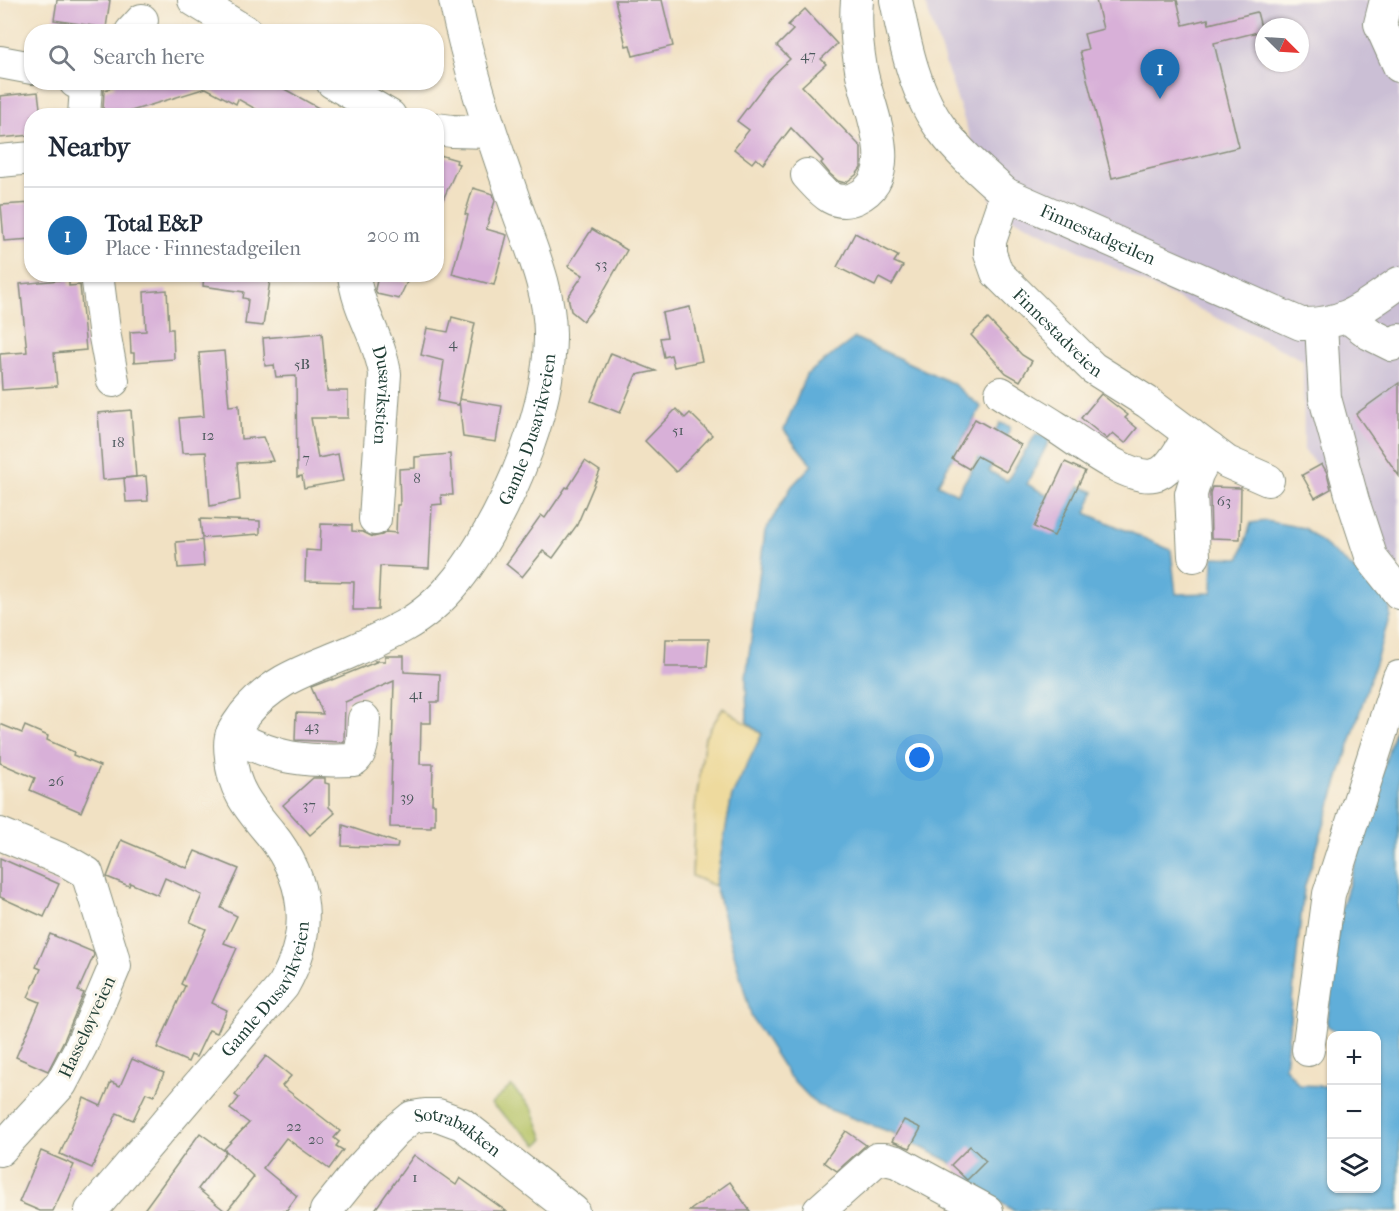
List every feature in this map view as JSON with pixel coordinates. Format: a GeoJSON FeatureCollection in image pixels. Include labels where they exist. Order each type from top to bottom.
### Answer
{"type":"FeatureCollection","features":[{"type":"Feature","properties":{"kind":"street"},"geometry":{"type":"LineString","coordinates":[[194,0],[233,24]]}},
{"type":"Feature","properties":{"kind":"street","name":"Gamle Dusavikveien"},"geometry":{"type":"LineString","coordinates":[[91,1211],[283,986],[299,952],[304,923],[301,896],[283,851],[245,804],[236,783],[231,766],[232,735],[256,701],[285,679],[381,638],[410,623],[452,587],[488,535],[532,436],[548,366],[550,337],[546,292],[490,132],[469,63],[455,0]]}},
{"type":"Feature","properties":{"kind":"street"},"geometry":{"type":"LineString","coordinates":[[807,175],[825,195],[844,202],[865,192],[880,173],[880,150],[861,70],[857,38],[857,0]]}},
{"type":"Feature","properties":{"kind":"street","name":"Finnestadgeilen"},"geometry":{"type":"LineString","coordinates":[[896,0],[920,90],[942,131],[1006,194],[1301,324],[1334,321]]}},
{"type":"Feature","properties":{"kind":"street"},"geometry":{"type":"LineString","coordinates":[[1386,0],[1380,24],[1399,66]]}},
{"type":"Feature","properties":{"kind":"street"},"geometry":{"type":"LineString","coordinates":[[0,62],[24,66]]}},
{"type":"Feature","properties":{"kind":"street"},"geometry":{"type":"LineString","coordinates":[[346,90],[376,108]]}},
{"type":"Feature","properties":{"kind":"street"},"geometry":{"type":"LineString","coordinates":[[444,130],[490,132]]}},
{"type":"Feature","properties":{"kind":"street"},"geometry":{"type":"LineString","coordinates":[[0,162],[24,159]]}},
{"type":"Feature","properties":{"kind":"street","name":"Finnestadveien"},"geometry":{"type":"LineString","coordinates":[[1006,194],[990,241],[990,253],[998,273],[1093,368],[1147,402],[1209,448],[1268,480]]}},
{"type":"Feature","properties":{"kind":"street"},"geometry":{"type":"LineString","coordinates":[[99,282],[113,381]]}},
{"type":"Feature","properties":{"kind":"street","name":"Dusavikstien"},"geometry":{"type":"LineString","coordinates":[[355,282],[384,365],[385,374],[375,519]]}},
{"type":"Feature","properties":{"kind":"street"},"geometry":{"type":"LineString","coordinates":[[1334,321],[1399,284]]}},
{"type":"Feature","properties":{"kind":"street"},"geometry":{"type":"LineString","coordinates":[[1334,321],[1371,334],[1392,345],[1399,340]]}},
{"type":"Feature","properties":{"kind":"street"},"geometry":{"type":"LineString","coordinates":[[1334,321],[1325,398],[1371,559],[1399,593]]}},
{"type":"Feature","properties":{"kind":"street"},"geometry":{"type":"LineString","coordinates":[[1000,393],[1105,460],[1146,475],[1153,476],[1209,448]]}},
{"type":"Feature","properties":{"kind":"street"},"geometry":{"type":"LineString","coordinates":[[1194,556],[1191,494],[1209,448]]}},
{"type":"Feature","properties":{"kind":"street"},"geometry":{"type":"LineString","coordinates":[[1308,1050],[1329,894],[1399,677]]}},
{"type":"Feature","properties":{"kind":"street"},"geometry":{"type":"LineString","coordinates":[[232,735],[260,750],[281,757],[304,761],[354,760],[358,758],[360,752],[364,719]]}},
{"type":"Feature","properties":{"kind":"street","name":"Hasseløyveien"},"geometry":{"type":"LineString","coordinates":[[0,834],[68,862],[87,873],[115,966],[81,1046],[61,1084],[0,1150]]}},
{"type":"Feature","properties":{"kind":"street","name":"Sotrabakken"},"geometry":{"type":"LineString","coordinates":[[326,1211],[395,1131],[411,1117],[425,1115],[451,1119],[468,1128],[573,1211]]}},
{"type":"Feature","properties":{"kind":"street"},"geometry":{"type":"LineString","coordinates":[[819,1211],[877,1159],[897,1162],[987,1211]]}},
{"type":"Feature","properties":{"kind":"shaded area"},"geometry":{"type":"Polygon","coordinates":[[[924,0],[1399,0],[1399,567],[1304,450],[1303,360],[994,209],[924,0]]]}},
{"type":"Feature","properties":{"kind":"green space"},"geometry":{"type":"Polygon","coordinates":[[[511,1086],[532,1108],[544,1139],[538,1145],[491,1104],[511,1086]]]}},
{"type":"Feature","properties":{"kind":"sand"},"geometry":{"type":"Polygon","coordinates":[[[723,708],[762,734],[732,796],[715,886],[692,876],[695,808],[705,737],[723,708]]]}},
{"type":"Feature","properties":{"kind":"water"},"geometry":{"type":"Polygon","coordinates":[[[855,338],[952,383],[981,407],[938,484],[957,494],[1000,423],[1011,427],[989,471],[1007,481],[1036,434],[1050,439],[1027,484],[1065,505],[1080,486],[1094,492],[1086,513],[1171,550],[1176,594],[1212,593],[1213,557],[1240,558],[1251,523],[1266,521],[1304,528],[1390,599],[1390,616],[1304,889],[1285,1067],[1299,1085],[1327,1086],[1327,1193],[1381,1193],[1381,1031],[1335,1031],[1327,1025],[1340,914],[1399,715],[1399,1211],[1014,1211],[970,1183],[949,1161],[893,1133],[817,1105],[788,1075],[752,1018],[715,886],[732,796],[762,734],[747,722],[746,678],[765,531],[792,486],[812,465],[784,430],[806,375],[855,338]]]}},
{"type":"Feature","properties":{"kind":"building"},"geometry":{"type":"Polygon","coordinates":[[[57,0],[110,0],[107,24],[80,24],[54,20],[57,0]]]}},
{"type":"Feature","properties":{"kind":"building"},"geometry":{"type":"Polygon","coordinates":[[[615,0],[662,0],[673,46],[633,56],[630,45],[626,46],[615,0]]]}},
{"type":"Feature","properties":{"kind":"building"},"geometry":{"type":"Polygon","coordinates":[[[1096,0],[1177,0],[1183,25],[1208,19],[1209,24],[1257,12],[1259,18],[1255,18],[1255,33],[1214,43],[1239,147],[1112,178],[1080,51],[1088,49],[1084,34],[1103,29],[1096,0]]]}},
{"type":"Feature","properties":{"kind":"building"},"geometry":{"type":"Polygon","coordinates":[[[805,9],[837,44],[821,59],[826,64],[802,86],[861,147],[861,168],[845,183],[838,181],[830,174],[821,163],[823,161],[791,128],[763,164],[756,158],[752,163],[734,149],[749,130],[737,121],[769,79],[790,59],[777,46],[793,30],[788,25],[805,9]]]}},
{"type":"Feature","properties":{"kind":"building"},"geometry":{"type":"Polygon","coordinates":[[[104,90],[200,90],[141,108],[103,108],[104,90]]]}},
{"type":"Feature","properties":{"kind":"building"},"geometry":{"type":"Polygon","coordinates":[[[210,90],[286,90],[319,108],[254,108],[238,99],[236,104],[210,90]]]}},
{"type":"Feature","properties":{"kind":"building"},"geometry":{"type":"Polygon","coordinates":[[[38,92],[40,108],[24,108],[24,136],[0,138],[0,96],[38,92]]]}},
{"type":"Feature","properties":{"kind":"building"},"geometry":{"type":"Polygon","coordinates":[[[444,156],[457,160],[456,163],[459,164],[444,197],[444,156]]]}},
{"type":"Feature","properties":{"kind":"building"},"geometry":{"type":"Polygon","coordinates":[[[473,188],[493,194],[495,201],[486,229],[507,235],[494,285],[452,274],[473,188]]]}},
{"type":"Feature","properties":{"kind":"building"},"geometry":{"type":"Polygon","coordinates":[[[24,204],[24,240],[4,241],[1,205],[24,204]]]}},
{"type":"Feature","properties":{"kind":"building"},"geometry":{"type":"Polygon","coordinates":[[[592,229],[627,250],[595,306],[583,321],[571,311],[568,297],[583,275],[568,266],[592,229]]]}},
{"type":"Feature","properties":{"kind":"building"},"geometry":{"type":"Polygon","coordinates":[[[855,233],[898,256],[894,262],[903,266],[892,285],[879,278],[875,286],[837,267],[855,233]]]}},
{"type":"Feature","properties":{"kind":"building"},"geometry":{"type":"Polygon","coordinates":[[[69,282],[69,286],[80,285],[86,350],[54,353],[57,386],[2,390],[0,354],[27,352],[20,284],[69,282]]]}},
{"type":"Feature","properties":{"kind":"building"},"geometry":{"type":"Polygon","coordinates":[[[203,282],[270,282],[263,326],[245,324],[248,299],[243,298],[244,292],[203,286],[203,282]]]}},
{"type":"Feature","properties":{"kind":"building"},"geometry":{"type":"Polygon","coordinates":[[[377,282],[407,282],[399,299],[377,294],[375,289],[377,282]]]}},
{"type":"Feature","properties":{"kind":"building"},"geometry":{"type":"Polygon","coordinates":[[[167,290],[169,329],[173,329],[174,359],[134,362],[130,332],[146,331],[144,292],[167,290]]]}},
{"type":"Feature","properties":{"kind":"building"},"geometry":{"type":"Polygon","coordinates":[[[690,307],[702,361],[674,367],[671,355],[664,357],[660,338],[667,337],[662,313],[690,307]]]}},
{"type":"Feature","properties":{"kind":"building"},"geometry":{"type":"Polygon","coordinates":[[[452,317],[475,323],[459,399],[502,406],[496,442],[463,437],[459,400],[458,405],[438,401],[444,361],[421,355],[427,328],[448,332],[452,317]]]}},
{"type":"Feature","properties":{"kind":"building"},"geometry":{"type":"Polygon","coordinates":[[[988,319],[1022,355],[1032,361],[1020,381],[1006,373],[971,335],[988,319]]]}},
{"type":"Feature","properties":{"kind":"building"},"geometry":{"type":"Polygon","coordinates":[[[322,333],[327,391],[348,391],[348,418],[311,418],[318,458],[338,454],[343,481],[304,488],[302,476],[297,477],[296,376],[276,377],[274,365],[265,366],[263,338],[322,333]]]}},
{"type":"Feature","properties":{"kind":"building"},"geometry":{"type":"Polygon","coordinates":[[[224,351],[229,406],[239,405],[241,439],[263,437],[273,461],[237,463],[240,500],[210,506],[206,452],[182,453],[179,418],[204,416],[199,353],[224,351]]]}},
{"type":"Feature","properties":{"kind":"building"},"geometry":{"type":"Polygon","coordinates":[[[611,353],[656,371],[636,375],[620,413],[591,401],[611,353]]]}},
{"type":"Feature","properties":{"kind":"building"},"geometry":{"type":"Polygon","coordinates":[[[1399,383],[1399,476],[1356,414],[1399,383]]]}},
{"type":"Feature","properties":{"kind":"building"},"geometry":{"type":"Polygon","coordinates":[[[1101,394],[1128,415],[1125,418],[1137,428],[1125,443],[1113,433],[1107,439],[1081,418],[1101,394]]]}},
{"type":"Feature","properties":{"kind":"building"},"geometry":{"type":"Polygon","coordinates":[[[676,409],[685,418],[690,413],[712,435],[676,472],[645,441],[676,409]]]}},
{"type":"Feature","properties":{"kind":"building"},"geometry":{"type":"Polygon","coordinates":[[[131,410],[136,477],[103,480],[98,413],[131,410]]]}},
{"type":"Feature","properties":{"kind":"building"},"geometry":{"type":"Polygon","coordinates":[[[975,419],[1021,445],[1006,472],[977,456],[969,469],[952,459],[975,419]]]}},
{"type":"Feature","properties":{"kind":"building"},"geometry":{"type":"Polygon","coordinates":[[[450,454],[453,495],[441,495],[442,504],[432,505],[429,568],[380,566],[378,610],[353,610],[354,582],[305,581],[306,550],[320,551],[321,524],[352,525],[352,531],[363,532],[373,537],[386,532],[396,533],[397,505],[400,505],[399,469],[415,468],[415,457],[450,454]]]}},
{"type":"Feature","properties":{"kind":"building"},"geometry":{"type":"Polygon","coordinates":[[[585,461],[600,471],[577,525],[553,558],[543,551],[522,577],[506,564],[541,515],[545,518],[585,461]]]}},
{"type":"Feature","properties":{"kind":"building"},"geometry":{"type":"Polygon","coordinates":[[[1065,462],[1085,471],[1054,536],[1034,527],[1065,462]]]}},
{"type":"Feature","properties":{"kind":"building"},"geometry":{"type":"Polygon","coordinates":[[[1322,464],[1331,489],[1315,498],[1302,475],[1322,464]]]}},
{"type":"Feature","properties":{"kind":"building"},"geometry":{"type":"Polygon","coordinates":[[[146,476],[148,501],[126,502],[124,478],[146,476]]]}},
{"type":"Feature","properties":{"kind":"building"},"geometry":{"type":"Polygon","coordinates":[[[1212,487],[1241,488],[1240,539],[1211,538],[1210,493],[1212,487]]]}},
{"type":"Feature","properties":{"kind":"building"},"geometry":{"type":"Polygon","coordinates":[[[200,519],[260,521],[260,534],[202,538],[200,519]]]}},
{"type":"Feature","properties":{"kind":"building"},"geometry":{"type":"Polygon","coordinates":[[[202,540],[204,566],[178,568],[176,542],[202,540]]]}},
{"type":"Feature","properties":{"kind":"building"},"geometry":{"type":"Polygon","coordinates":[[[666,639],[709,639],[707,667],[665,667],[666,639]]]}},
{"type":"Feature","properties":{"kind":"building"},"geometry":{"type":"Polygon","coordinates":[[[385,656],[404,656],[404,672],[440,674],[439,702],[431,702],[431,723],[421,723],[420,764],[433,764],[432,804],[435,804],[435,825],[431,825],[431,828],[390,827],[394,681],[345,702],[344,742],[295,740],[296,713],[323,714],[311,687],[375,661],[385,661],[385,656]]]}},
{"type":"Feature","properties":{"kind":"building"},"geometry":{"type":"Polygon","coordinates":[[[0,724],[22,733],[25,726],[48,736],[47,740],[74,752],[73,755],[100,766],[81,812],[30,790],[35,778],[0,763],[0,724]]]}},
{"type":"Feature","properties":{"kind":"building"},"geometry":{"type":"Polygon","coordinates":[[[313,778],[325,778],[325,783],[329,784],[329,807],[335,813],[310,835],[283,805],[313,778]]]}},
{"type":"Feature","properties":{"kind":"building"},"geometry":{"type":"Polygon","coordinates":[[[343,825],[398,843],[397,848],[342,846],[343,825]]]}},
{"type":"Feature","properties":{"kind":"building"},"geometry":{"type":"Polygon","coordinates":[[[121,840],[187,868],[195,851],[239,869],[221,908],[237,916],[224,943],[237,948],[212,1003],[227,1010],[217,1033],[209,1030],[196,1057],[191,1055],[188,1062],[157,1048],[185,986],[181,984],[206,929],[190,922],[202,895],[165,878],[158,895],[130,883],[129,886],[107,877],[121,840]]]}},
{"type":"Feature","properties":{"kind":"building"},"geometry":{"type":"Polygon","coordinates":[[[0,858],[59,884],[44,917],[0,897],[0,858]]]}},
{"type":"Feature","properties":{"kind":"building"},"geometry":{"type":"Polygon","coordinates":[[[50,934],[93,952],[94,955],[78,991],[84,993],[48,1071],[16,1057],[40,1002],[28,997],[41,969],[36,967],[50,934]]]}},
{"type":"Feature","properties":{"kind":"building"},"geometry":{"type":"Polygon","coordinates":[[[266,1056],[291,1076],[282,1086],[340,1131],[334,1138],[339,1142],[336,1146],[343,1150],[329,1169],[286,1138],[263,1168],[297,1196],[286,1211],[227,1211],[254,1177],[224,1149],[249,1123],[230,1109],[239,1098],[235,1095],[266,1056]]]}},
{"type":"Feature","properties":{"kind":"building"},"geometry":{"type":"Polygon","coordinates":[[[132,1059],[164,1073],[154,1096],[146,1093],[133,1120],[117,1113],[92,1168],[60,1154],[84,1098],[101,1106],[111,1082],[120,1086],[132,1059]]]}},
{"type":"Feature","properties":{"kind":"building"},"geometry":{"type":"Polygon","coordinates":[[[904,1120],[921,1128],[910,1148],[892,1141],[904,1120]]]}},
{"type":"Feature","properties":{"kind":"building"},"geometry":{"type":"Polygon","coordinates":[[[846,1131],[866,1145],[837,1171],[824,1162],[846,1131]]]}},
{"type":"Feature","properties":{"kind":"building"},"geometry":{"type":"Polygon","coordinates":[[[200,1133],[226,1152],[198,1189],[225,1211],[143,1211],[200,1133]]]}},
{"type":"Feature","properties":{"kind":"building"},"geometry":{"type":"Polygon","coordinates":[[[970,1146],[986,1161],[967,1180],[951,1165],[970,1146]]]}},
{"type":"Feature","properties":{"kind":"building"},"geometry":{"type":"Polygon","coordinates":[[[41,1151],[74,1165],[53,1211],[40,1211],[19,1202],[41,1151]]]}},
{"type":"Feature","properties":{"kind":"building"},"geometry":{"type":"Polygon","coordinates":[[[414,1155],[456,1185],[460,1178],[506,1211],[374,1211],[414,1155]]]}},
{"type":"Feature","properties":{"kind":"building"},"geometry":{"type":"Polygon","coordinates":[[[730,1182],[750,1211],[689,1211],[730,1182]]]}},
{"type":"Feature","properties":{"kind":"place","name":"Total E&P"},"geometry":{"type":"Point","coordinates":[1160,99]}}]}
